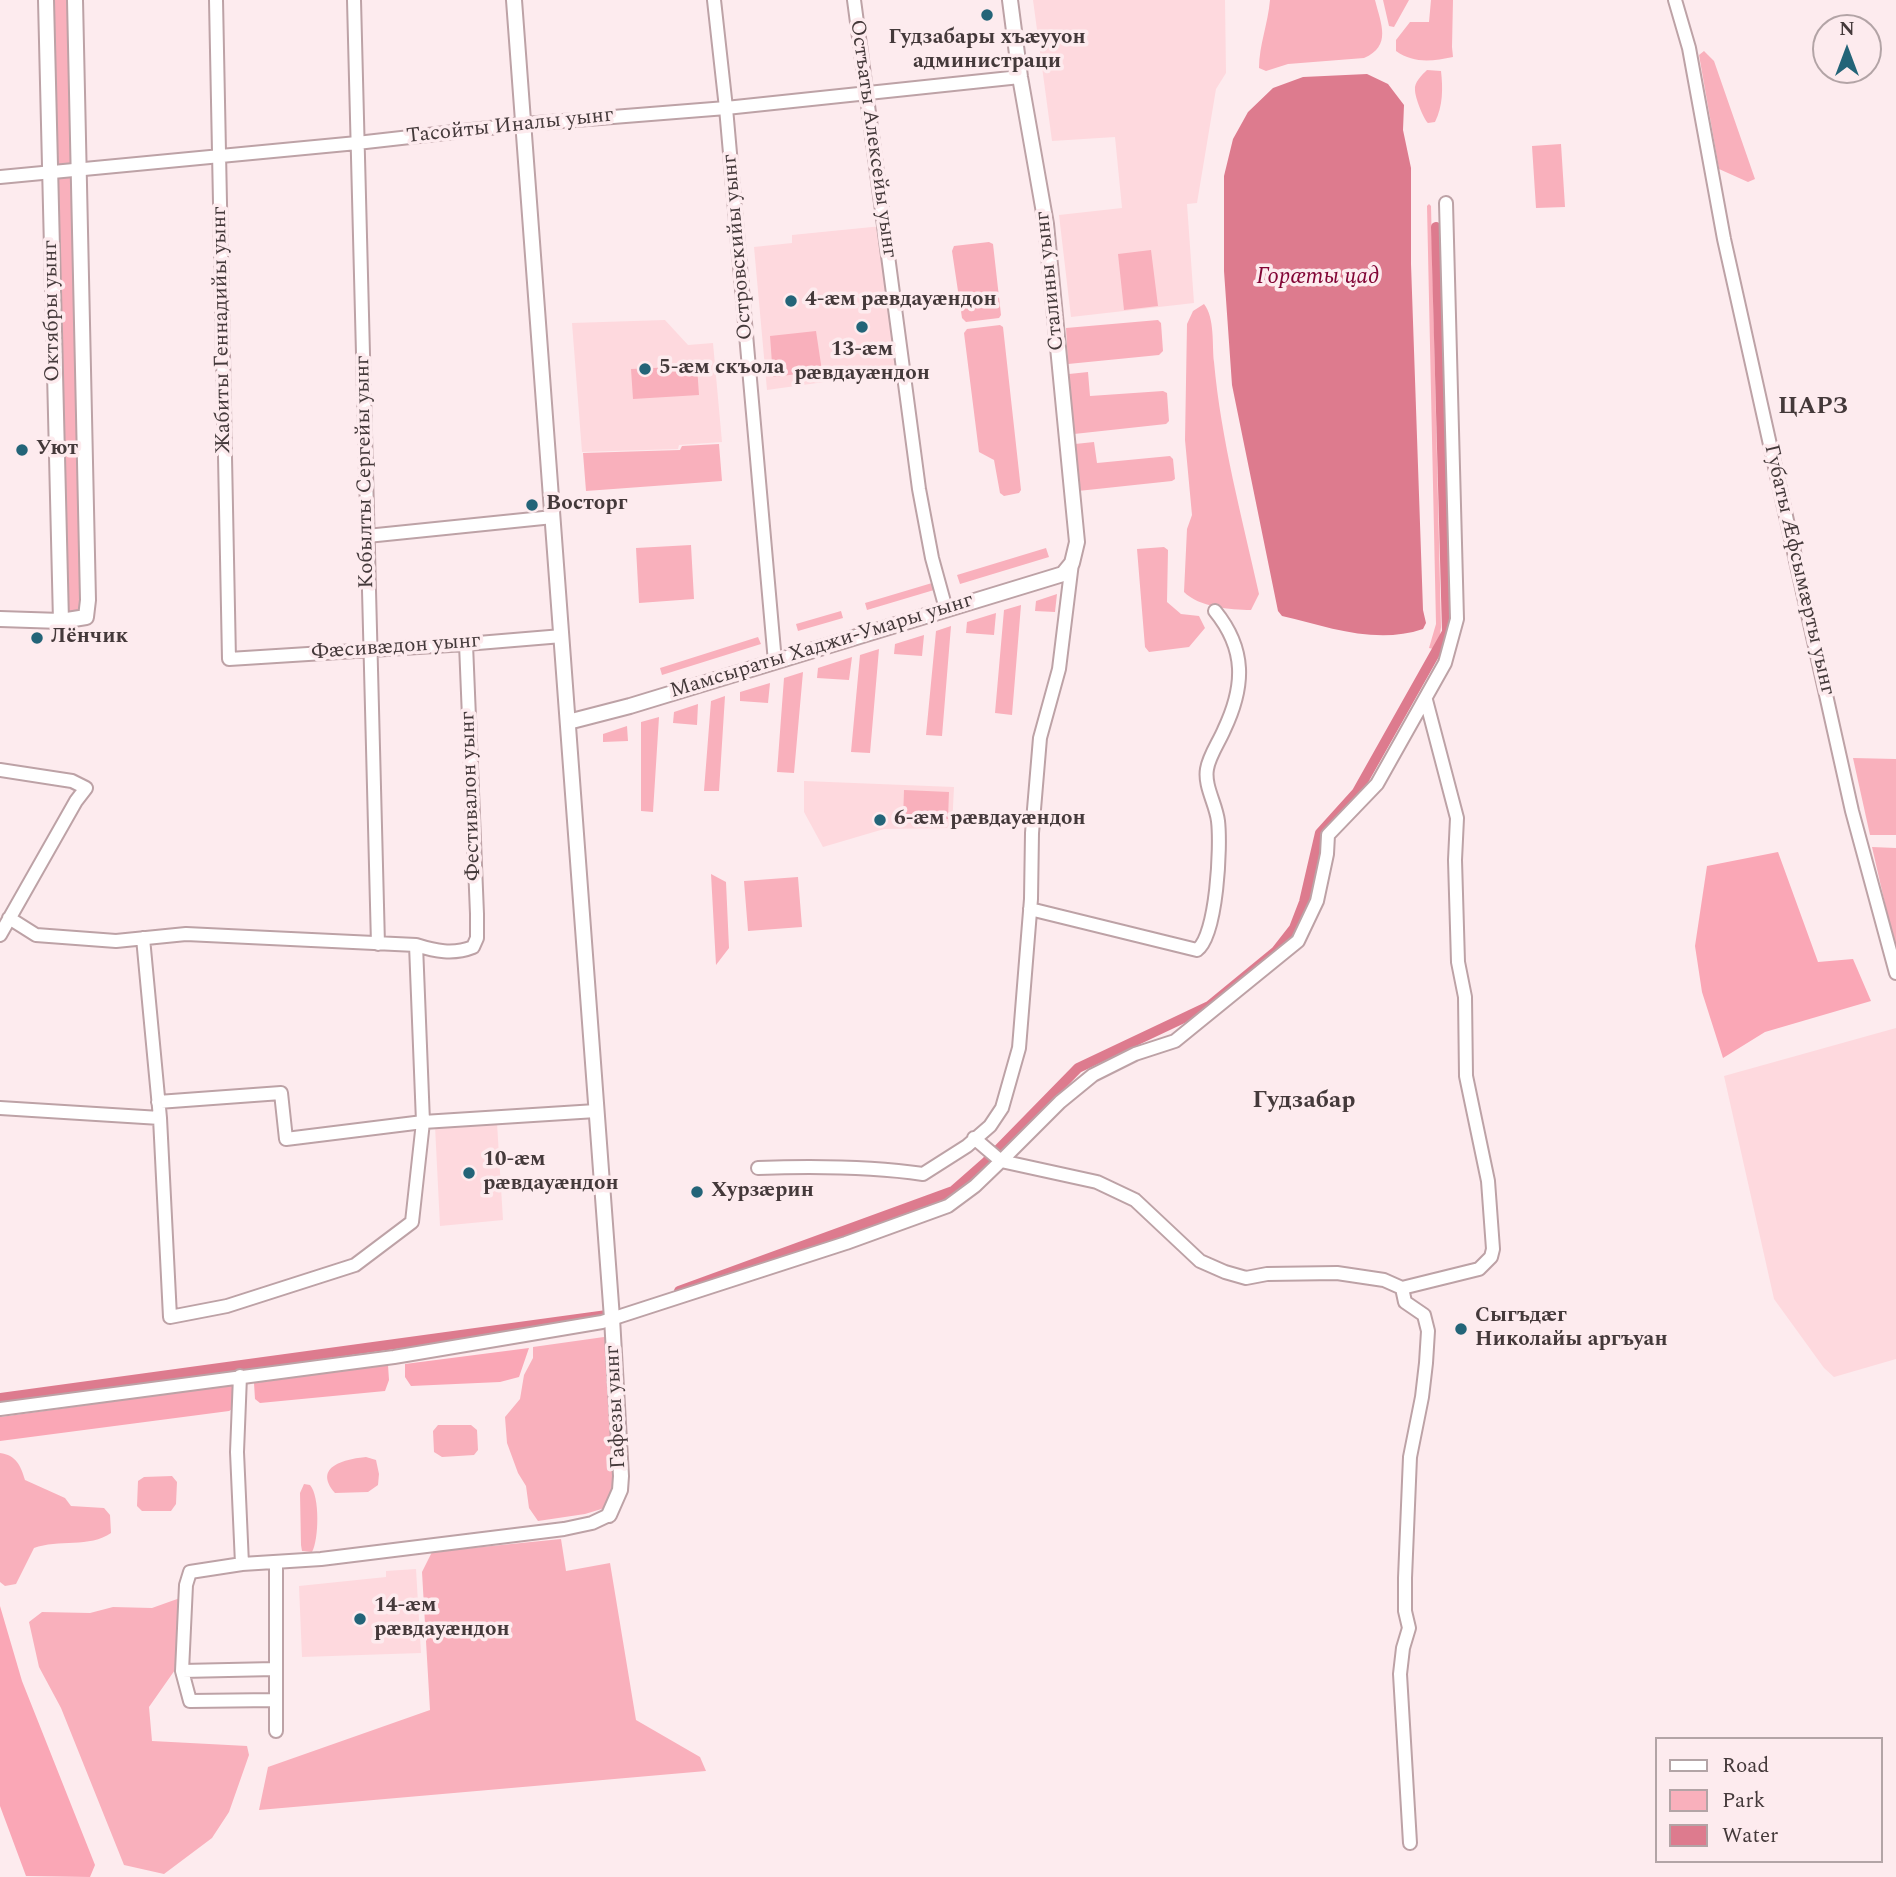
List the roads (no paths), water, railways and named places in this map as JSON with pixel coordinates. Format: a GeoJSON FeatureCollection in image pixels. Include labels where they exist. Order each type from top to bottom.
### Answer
{"type":"FeatureCollection","features":[{"type":"Feature","properties":{"kind":"street","name":"Октябры уынг"},"geometry":{"type":"LineString","coordinates":[[46,0],[61,621],[86,617],[88,586],[75,0]]}},
{"type":"Feature","properties":{"kind":"street","name":"Жабиты Геннадийы уынг"},"geometry":{"type":"LineString","coordinates":[[216,0],[229,659]]}},
{"type":"Feature","properties":{"kind":"street","name":"Кобылты Сергейы уынг"},"geometry":{"type":"LineString","coordinates":[[354,0],[378,944]]}},
{"type":"Feature","properties":{"kind":"street"},"geometry":{"type":"LineString","coordinates":[[514,0],[612,1318],[833,1248],[948,1206],[975,1186],[1060,1102],[1093,1075],[1135,1054],[1175,1041],[1298,941],[1317,901],[1327,854],[1328,835],[1377,784],[1445,663],[1457,618],[1446,202]]}},
{"type":"Feature","properties":{"kind":"street","name":"Островскийы уынг"},"geometry":{"type":"LineString","coordinates":[[714,0],[775,662]]}},
{"type":"Feature","properties":{"kind":"street","name":"Остъаты Алексейы уынг"},"geometry":{"type":"LineString","coordinates":[[854,0],[919,489],[932,558],[946,609]]}},
{"type":"Feature","properties":{"kind":"street","name":"Сталины уынг"},"geometry":{"type":"LineString","coordinates":[[1010,0],[1020,77],[1046,225],[1077,542],[1072,563]]}},
{"type":"Feature","properties":{"kind":"street","name":"Губаты Æфсымæрты уынг"},"geometry":{"type":"LineString","coordinates":[[1675,0],[1689,48],[1724,239],[1849,797],[1896,973]]}},
{"type":"Feature","properties":{"kind":"street","name":"Тасойты Иналы уынг"},"geometry":{"type":"LineString","coordinates":[[0,177],[358,143],[525,124],[726,108],[1020,77]]}},
{"type":"Feature","properties":{"kind":"street"},"geometry":{"type":"LineString","coordinates":[[367,536],[553,517]]}},
{"type":"Feature","properties":{"kind":"street"},"geometry":{"type":"LineString","coordinates":[[758,1168],[872,1167],[923,1174],[977,1141],[1002,1108],[1019,1048],[1040,738],[1059,669],[1072,563]]}},
{"type":"Feature","properties":{"kind":"street","name":"Мамсыраты Хаджи-Умары уынг"},"geometry":{"type":"LineString","coordinates":[[568,722],[630,706],[1063,574],[1072,563]]}},
{"type":"Feature","properties":{"kind":"street"},"geometry":{"type":"LineString","coordinates":[[1030,909],[1197,950],[1203,946],[1216,893],[1219,834],[1207,782],[1207,768],[1228,722],[1238,687],[1236,646],[1228,627],[1215,611]]}},
{"type":"Feature","properties":{"kind":"street"},"geometry":{"type":"LineString","coordinates":[[0,619],[61,621]]}},
{"type":"Feature","properties":{"kind":"street","name":"Фæсивæдон уынг"},"geometry":{"type":"LineString","coordinates":[[229,659],[562,636]]}},
{"type":"Feature","properties":{"kind":"street","name":"Фестивалон уынг"},"geometry":{"type":"LineString","coordinates":[[416,944],[437,952],[462,951],[472,947],[477,938],[466,644]]}},
{"type":"Feature","properties":{"kind":"street"},"geometry":{"type":"LineString","coordinates":[[977,1141],[999,1160],[1097,1182],[1135,1200],[1200,1261],[1246,1278],[1267,1274],[1337,1273],[1384,1280],[1402,1289],[1479,1269],[1491,1258],[1493,1249],[1488,1181],[1466,1076],[1465,998],[1457,950],[1457,818],[1426,700]]}},
{"type":"Feature","properties":{"kind":"street"},"geometry":{"type":"LineString","coordinates":[[0,770],[72,781],[86,788],[0,935]]}},
{"type":"Feature","properties":{"kind":"street"},"geometry":{"type":"LineString","coordinates":[[9,918],[36,935],[116,941],[143,938],[186,934],[416,944],[423,1122],[412,1222],[355,1265],[227,1306],[170,1317],[160,1118],[143,938]]}},
{"type":"Feature","properties":{"kind":"street"},"geometry":{"type":"LineString","coordinates":[[158,1102],[281,1093],[286,1139],[423,1122],[596,1111]]}},
{"type":"Feature","properties":{"kind":"street"},"geometry":{"type":"LineString","coordinates":[[0,1108],[160,1118]]}},
{"type":"Feature","properties":{"kind":"street"},"geometry":{"type":"LineString","coordinates":[[1402,1289],[1405,1302],[1424,1315],[1429,1331],[1422,1396],[1410,1457],[1405,1578],[1405,1611],[1409,1628],[1400,1674],[1410,1843]]}},
{"type":"Feature","properties":{"kind":"street","name":"Гафезы уынг"},"geometry":{"type":"LineString","coordinates":[[0,1409],[394,1357],[612,1318],[621,1476],[620,1490],[609,1515],[592,1523],[564,1529],[190,1572],[186,1585],[182,1671],[190,1702],[275,1700]]}},
{"type":"Feature","properties":{"kind":"street"},"geometry":{"type":"LineString","coordinates":[[240,1376],[237,1452],[242,1564]]}},
{"type":"Feature","properties":{"kind":"street"},"geometry":{"type":"LineString","coordinates":[[276,1562],[276,1731]]}},
{"type":"Feature","properties":{"kind":"street"},"geometry":{"type":"LineString","coordinates":[[182,1671],[275,1669]]}},
{"type":"Feature","properties":{"kind":"water","name":"Горӕты цад"},"geometry":{"type":"Polygon","coordinates":[[[1367,74],[1388,84],[1404,105],[1403,130],[1411,168],[1411,264],[1423,610],[1426,623],[1423,629],[1388,635],[1352,633],[1282,616],[1278,611],[1232,385],[1224,271],[1224,176],[1233,139],[1248,112],[1273,88],[1303,77],[1367,74]]]}},
{"type":"Feature","properties":{"kind":"waterway"},"geometry":{"type":"LineString","coordinates":[[679,1291],[953,1191],[986,1162],[1078,1068],[1209,1006],[1276,951],[1294,928],[1304,902],[1320,833],[1357,792],[1447,632],[1436,227]]}},
{"type":"Feature","properties":{"kind":"waterway"},"geometry":{"type":"LineString","coordinates":[[0,1398],[607,1315]]}},
{"type":"Feature","properties":{"kind":"place","name":"Гудзабары хъæууон администраци"},"geometry":{"type":"Point","coordinates":[987,15]}},
{"type":"Feature","properties":{"kind":"place","name":"4-æм рӕвдауӕндон"},"geometry":{"type":"Point","coordinates":[791,301]}},
{"type":"Feature","properties":{"kind":"place","name":"13-æм рӕвдауӕндон"},"geometry":{"type":"Point","coordinates":[862,327]}},
{"type":"Feature","properties":{"kind":"place","name":"5-æм скъола"},"geometry":{"type":"Point","coordinates":[645,369]}},
{"type":"Feature","properties":{"kind":"place","name":"Уют"},"geometry":{"type":"Point","coordinates":[22,450]}},
{"type":"Feature","properties":{"kind":"place","name":"Восторг"},"geometry":{"type":"Point","coordinates":[532,505]}},
{"type":"Feature","properties":{"kind":"place","name":"Лёнчик"},"geometry":{"type":"Point","coordinates":[37,638]}},
{"type":"Feature","properties":{"kind":"place","name":"6-æм рӕвдауӕндон"},"geometry":{"type":"Point","coordinates":[880,820]}},
{"type":"Feature","properties":{"kind":"place","name":"10-æм рӕвдауӕндон"},"geometry":{"type":"Point","coordinates":[469,1173]}},
{"type":"Feature","properties":{"kind":"place","name":"Хурзæрин"},"geometry":{"type":"Point","coordinates":[697,1192]}},
{"type":"Feature","properties":{"kind":"place","name":"Сыгъдæг Николайы аргъуан"},"geometry":{"type":"Point","coordinates":[1461,1329]}},
{"type":"Feature","properties":{"kind":"place","name":"14-æм рӕвдауӕндон"},"geometry":{"type":"Point","coordinates":[360,1619]}},
{"type":"Feature","properties":{"kind":"district","name":"ЦАРЗ"},"geometry":{"type":"Point","coordinates":[1813,408]}},
{"type":"Feature","properties":{"kind":"district","name":"Гудзабар"},"geometry":{"type":"Point","coordinates":[1304,1102]}}]}
